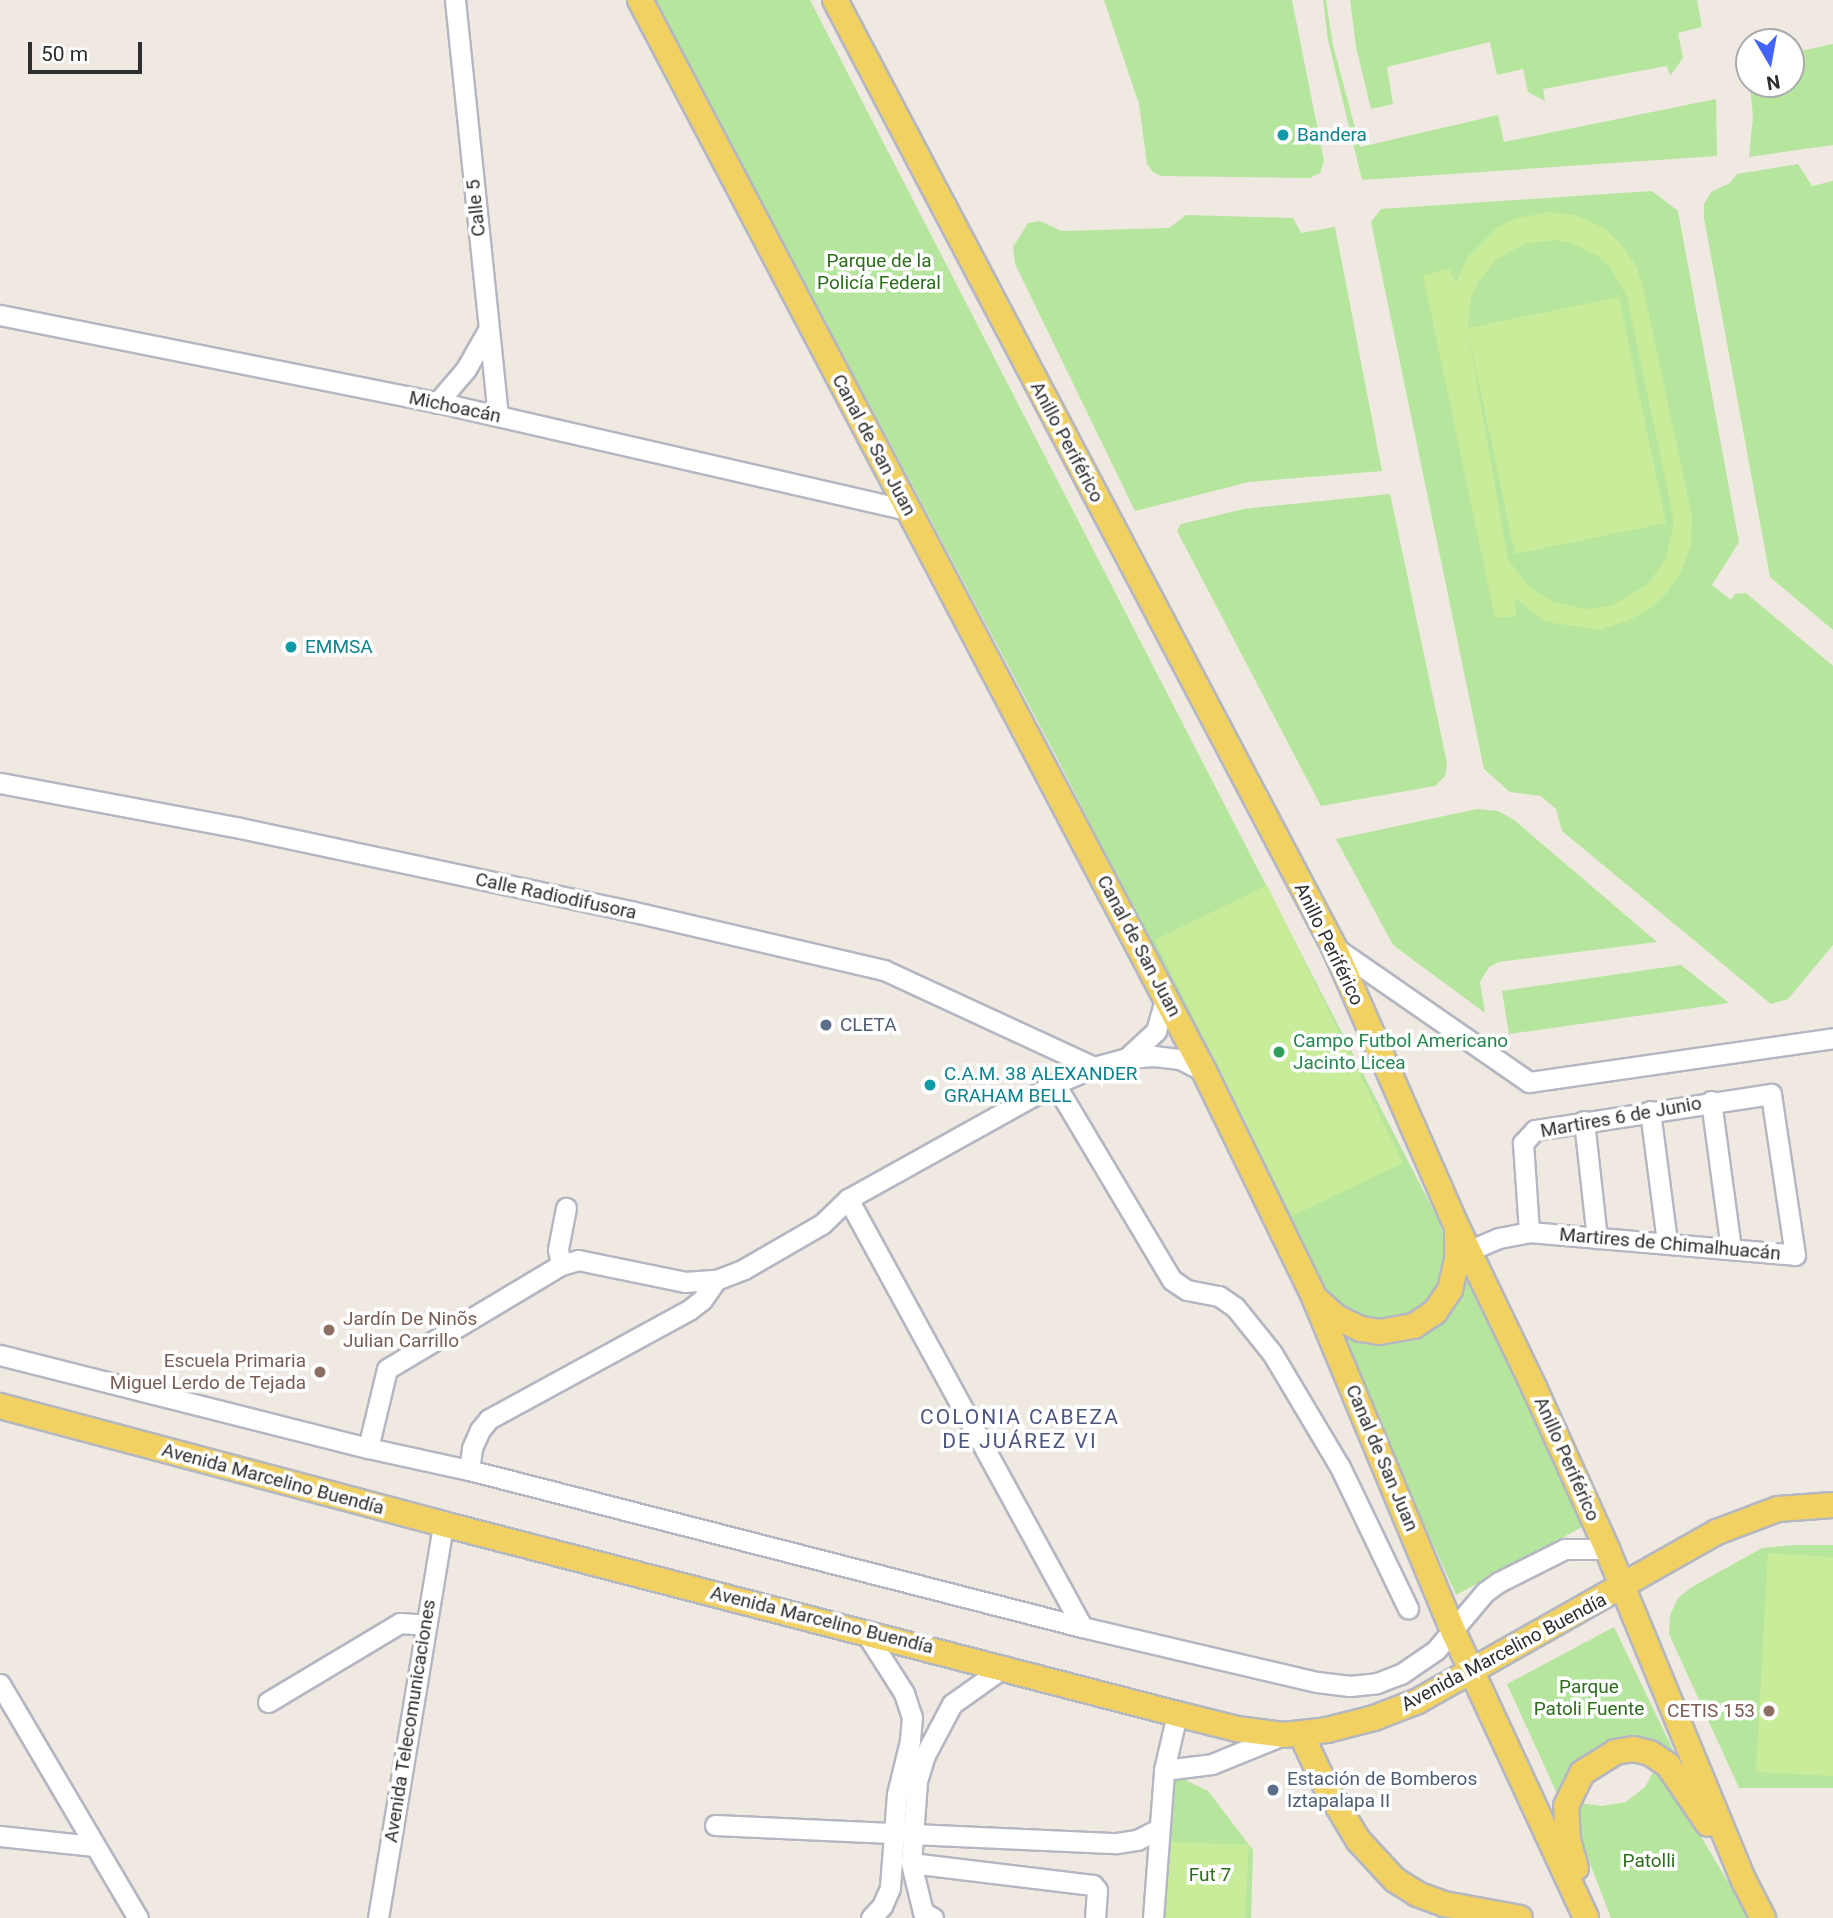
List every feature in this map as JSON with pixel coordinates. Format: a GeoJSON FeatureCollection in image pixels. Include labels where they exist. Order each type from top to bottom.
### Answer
{"type":"FeatureCollection","features":[{"type":"Feature","properties":{"kind":"main road","name":"Canal de San Juan"},"geometry":{"type":"LineString","coordinates":[[640,0],[1204,1070],[1314,1297],[1453,1631],[1588,1918]]}},
{"type":"Feature","properties":{"kind":"main road","name":"Anillo Periférico"},"geometry":{"type":"LineString","coordinates":[[835,0],[1334,947],[1457,1227],[1534,1387],[1607,1549],[1744,1881],[1763,1918]]}},
{"type":"Feature","properties":{"kind":"main road"},"geometry":{"type":"LineString","coordinates":[[1314,1297],[1336,1317],[1361,1329],[1379,1332],[1414,1326],[1435,1312],[1450,1290],[1457,1260],[1457,1227]]}},
{"type":"Feature","properties":{"kind":"main road","name":"Avenida Marcelino Buendía"},"geometry":{"type":"LineString","coordinates":[[0,1406],[1177,1714],[1237,1729],[1293,1734],[1374,1718],[1418,1701],[1623,1588],[1717,1532],[1778,1509],[1833,1505]]}},
{"type":"Feature","properties":{"kind":"main road"},"geometry":{"type":"LineString","coordinates":[[1293,1734],[1358,1840],[1395,1880],[1417,1894],[1444,1904],[1520,1918]]}},
{"type":"Feature","properties":{"kind":"main road"},"geometry":{"type":"LineString","coordinates":[[1588,1918],[1567,1840],[1566,1806],[1581,1773],[1615,1752],[1642,1751],[1668,1765],[1744,1881]]}},
{"type":"Feature","properties":{"kind":"street","name":"Calle 5"},"geometry":{"type":"LineString","coordinates":[[455,0],[498,416]]}},
{"type":"Feature","properties":{"kind":"street","name":"Michoacán"},"geometry":{"type":"LineString","coordinates":[[0,315],[498,416],[908,510]]}},
{"type":"Feature","properties":{"kind":"street"},"geometry":{"type":"LineString","coordinates":[[436,403],[466,369],[488,330]]}},
{"type":"Feature","properties":{"kind":"street","name":"Calle Radiodifusora"},"geometry":{"type":"LineString","coordinates":[[0,783],[253,831],[629,911],[884,970],[1094,1067]]}},
{"type":"Feature","properties":{"kind":"street"},"geometry":{"type":"LineString","coordinates":[[1334,947],[1529,1082],[1833,1038]]}},
{"type":"Feature","properties":{"kind":"street"},"geometry":{"type":"LineString","coordinates":[[1127,1058],[1156,1031],[1166,997]]}},
{"type":"Feature","properties":{"kind":"street"},"geometry":{"type":"LineString","coordinates":[[368,1448],[387,1369],[561,1265],[578,1260],[685,1282],[716,1280],[744,1269],[822,1224],[848,1199],[1055,1084],[1094,1067],[1127,1058],[1170,1056],[1204,1070]]}},
{"type":"Feature","properties":{"kind":"street"},"geometry":{"type":"LineString","coordinates":[[1055,1084],[1172,1280],[1187,1290],[1219,1296],[1235,1307],[1272,1353],[1340,1467],[1408,1608]]}},
{"type":"Feature","properties":{"kind":"street","name":"Martires 6 de Junio"},"geometry":{"type":"LineString","coordinates":[[1529,1232],[1523,1143],[1535,1130],[1711,1101],[1771,1094]]}},
{"type":"Feature","properties":{"kind":"street","name":"Martires de Chimalhuacán"},"geometry":{"type":"LineString","coordinates":[[1468,1251],[1499,1238],[1529,1232],[1796,1255],[1771,1094]]}},
{"type":"Feature","properties":{"kind":"street"},"geometry":{"type":"LineString","coordinates":[[1711,1101],[1731,1248]]}},
{"type":"Feature","properties":{"kind":"street"},"geometry":{"type":"LineString","coordinates":[[1650,1111],[1667,1242]]}},
{"type":"Feature","properties":{"kind":"street"},"geometry":{"type":"LineString","coordinates":[[1584,1121],[1597,1238]]}},
{"type":"Feature","properties":{"kind":"street"},"geometry":{"type":"LineString","coordinates":[[848,1199],[1082,1627]]}},
{"type":"Feature","properties":{"kind":"street"},"geometry":{"type":"LineString","coordinates":[[561,1265],[558,1249],[566,1208]]}},
{"type":"Feature","properties":{"kind":"street"},"geometry":{"type":"LineString","coordinates":[[468,1470],[472,1448],[480,1430],[489,1419],[689,1310],[702,1300],[716,1280]]}},
{"type":"Feature","properties":{"kind":"street","name":"Avenida Marcelino Buendía"},"geometry":{"type":"LineString","coordinates":[[0,1355],[368,1448],[468,1470],[1082,1627],[1317,1682],[1350,1686],[1377,1683],[1401,1674],[1427,1657],[1485,1592],[1547,1555],[1564,1549],[1607,1549]]}},
{"type":"Feature","properties":{"kind":"street","name":"Avenida Telecomunicaciones"},"geometry":{"type":"LineString","coordinates":[[378,1918],[443,1524]]}},
{"type":"Feature","properties":{"kind":"street"},"geometry":{"type":"LineString","coordinates":[[268,1702],[400,1623],[426,1625]]}},
{"type":"Feature","properties":{"kind":"street"},"geometry":{"type":"LineString","coordinates":[[864,1632],[904,1693],[912,1717],[910,1741],[897,1794],[923,1912],[933,1918]]}},
{"type":"Feature","properties":{"kind":"street"},"geometry":{"type":"LineString","coordinates":[[871,1918],[882,1906],[890,1888],[917,1781],[925,1755],[939,1727],[952,1704],[1004,1667]]}},
{"type":"Feature","properties":{"kind":"street"},"geometry":{"type":"LineString","coordinates":[[0,1684],[138,1918]]}},
{"type":"Feature","properties":{"kind":"street"},"geometry":{"type":"LineString","coordinates":[[1153,1918],[1157,1830],[1164,1770],[1177,1714]]}},
{"type":"Feature","properties":{"kind":"street"},"geometry":{"type":"LineString","coordinates":[[1164,1770],[1212,1763],[1293,1734]]}},
{"type":"Feature","properties":{"kind":"street"},"geometry":{"type":"LineString","coordinates":[[715,1825],[1117,1843],[1137,1840],[1157,1830]]}},
{"type":"Feature","properties":{"kind":"street"},"geometry":{"type":"LineString","coordinates":[[0,1836],[94,1846]]}},
{"type":"Feature","properties":{"kind":"street"},"geometry":{"type":"LineString","coordinates":[[911,1863],[1093,1885],[1097,1890],[1095,1918]]}},
{"type":"Feature","properties":{"kind":"green space","name":"Parque de la Policía Federal"},"geometry":{"type":"Polygon","coordinates":[[[655,0],[810,0],[1440,1223],[1447,1250],[1445,1275],[1433,1298],[1411,1318],[1383,1322],[1358,1319],[1336,1305],[1321,1280],[1056,756],[655,0]]]}},
{"type":"Feature","properties":{"kind":"green space"},"geometry":{"type":"Polygon","coordinates":[[[1104,0],[1292,0],[1324,161],[1320,173],[1310,178],[1161,176],[1153,172],[1147,164],[1139,104],[1104,0]]]}},
{"type":"Feature","properties":{"kind":"green space"},"geometry":{"type":"Polygon","coordinates":[[[1323,0],[1326,0],[1333,45],[1360,147],[1498,115],[1504,142],[1716,99],[1717,156],[1362,180],[1328,40],[1323,0]]]}},
{"type":"Feature","properties":{"kind":"green space"},"geometry":{"type":"Polygon","coordinates":[[[1350,0],[1697,0],[1702,27],[1678,33],[1683,58],[1670,76],[1667,66],[1543,89],[1545,101],[1528,92],[1523,69],[1497,75],[1490,42],[1387,67],[1393,104],[1371,109],[1356,47],[1350,0]]]}},
{"type":"Feature","properties":{"kind":"green space"},"geometry":{"type":"Polygon","coordinates":[[[1833,44],[1833,145],[1749,157],[1753,117],[1751,98],[1805,98],[1805,50],[1833,44]]]}},
{"type":"Feature","properties":{"kind":"green space"},"geometry":{"type":"Polygon","coordinates":[[[1798,164],[1812,186],[1833,181],[1833,630],[1770,577],[1704,218],[1704,204],[1711,192],[1730,183],[1737,174],[1798,164]]]}},
{"type":"Feature","properties":{"kind":"green space"},"geometry":{"type":"Polygon","coordinates":[[[1652,191],[1678,211],[1739,542],[1712,585],[1731,600],[1735,594],[1746,593],[1833,666],[1833,945],[1788,999],[1771,1004],[1562,831],[1556,809],[1541,796],[1510,792],[1484,769],[1371,222],[1381,209],[1652,191]]]}},
{"type":"Feature","properties":{"kind":"green space"},"geometry":{"type":"Polygon","coordinates":[[[1551,212],[1575,215],[1604,228],[1622,245],[1636,266],[1642,282],[1692,516],[1691,546],[1680,574],[1667,592],[1652,607],[1630,620],[1600,630],[1546,622],[1515,598],[1516,616],[1495,618],[1423,275],[1449,269],[1456,283],[1467,258],[1498,227],[1516,218],[1551,212]],[[1554,240],[1524,244],[1496,260],[1478,282],[1471,297],[1468,328],[1619,297],[1666,523],[1515,554],[1468,332],[1508,559],[1528,586],[1553,602],[1586,609],[1613,605],[1648,584],[1666,558],[1674,521],[1627,297],[1610,267],[1596,255],[1571,243],[1554,240]]]}},
{"type":"Feature","properties":{"kind":"green space"},"geometry":{"type":"Polygon","coordinates":[[[1186,215],[1293,218],[1301,233],[1335,227],[1382,471],[1249,482],[1135,511],[1015,264],[1013,247],[1028,223],[1040,221],[1061,231],[1169,228],[1186,215]]]}},
{"type":"Feature","properties":{"kind":"green space"},"geometry":{"type":"Polygon","coordinates":[[[1390,494],[1447,763],[1445,776],[1435,786],[1321,806],[1177,531],[1181,524],[1244,509],[1390,494]]]}},
{"type":"Feature","properties":{"kind":"green space"},"geometry":{"type":"Polygon","coordinates":[[[1477,809],[1498,811],[1514,820],[1657,942],[1499,962],[1489,967],[1480,982],[1485,1013],[1393,945],[1336,839],[1477,809]]]}},
{"type":"Feature","properties":{"kind":"green space","name":"Campo Futbol Americano Jacinto Licea"},"geometry":{"type":"Polygon","coordinates":[[[1267,885],[1403,1163],[1292,1216],[1155,940],[1267,885]]]}},
{"type":"Feature","properties":{"kind":"green space"},"geometry":{"type":"Polygon","coordinates":[[[1681,965],[1729,1003],[1509,1034],[1502,991],[1681,965]]]}},
{"type":"Feature","properties":{"kind":"green space"},"geometry":{"type":"Polygon","coordinates":[[[1470,1270],[1582,1527],[1456,1595],[1336,1329],[1367,1343],[1404,1342],[1438,1325],[1470,1270]]]}},
{"type":"Feature","properties":{"kind":"green space","name":"CETIS 153"},"geometry":{"type":"Polygon","coordinates":[[[1833,1545],[1833,1788],[1739,1788],[1669,1634],[1670,1615],[1678,1598],[1692,1587],[1762,1548],[1833,1545]]]}},
{"type":"Feature","properties":{"kind":"green space"},"geometry":{"type":"Polygon","coordinates":[[[1768,1553],[1833,1557],[1833,1776],[1756,1772],[1768,1553]]]}},
{"type":"Feature","properties":{"kind":"green space","name":"Parque Patoli Fuente"},"geometry":{"type":"Polygon","coordinates":[[[1614,1627],[1674,1752],[1650,1742],[1606,1745],[1581,1762],[1559,1798],[1507,1684],[1614,1627]]]}},
{"type":"Feature","properties":{"kind":"green space","name":"Patolli"},"geometry":{"type":"Polygon","coordinates":[[[1656,1767],[1666,1777],[1749,1918],[1611,1918],[1581,1840],[1577,1815],[1580,1803],[1602,1806],[1626,1802],[1645,1787],[1656,1767]]]}},
{"type":"Feature","properties":{"kind":"green space","name":"Fut 7"},"geometry":{"type":"Polygon","coordinates":[[[1175,1775],[1208,1791],[1253,1850],[1251,1918],[1164,1918],[1175,1775]]]}},
{"type":"Feature","properties":{"kind":"green space","name":"Fut 7"},"geometry":{"type":"Polygon","coordinates":[[[1170,1842],[1249,1845],[1245,1918],[1164,1918],[1170,1842]]]}},
{"type":"Feature","properties":{"kind":"place","name":"Bandera"},"geometry":{"type":"Point","coordinates":[1283,135]}},
{"type":"Feature","properties":{"kind":"place","name":"EMMSA"},"geometry":{"type":"Point","coordinates":[291,647]}},
{"type":"Feature","properties":{"kind":"place","name":"CLETA"},"geometry":{"type":"Point","coordinates":[826,1025]}},
{"type":"Feature","properties":{"kind":"place","name":"Campo Futbol Americano Jacinto Licea"},"geometry":{"type":"Point","coordinates":[1279,1052]}},
{"type":"Feature","properties":{"kind":"place","name":"C.A.M. 38 ALEXANDER GRAHAM BELL"},"geometry":{"type":"Point","coordinates":[930,1085]}},
{"type":"Feature","properties":{"kind":"place","name":"Jardín De Ninõs Julian Carrillo"},"geometry":{"type":"Point","coordinates":[329,1330]}},
{"type":"Feature","properties":{"kind":"place","name":"Escuela Primaria Miguel Lerdo de Tejada"},"geometry":{"type":"Point","coordinates":[320,1372]}},
{"type":"Feature","properties":{"kind":"place","name":"CETIS 153"},"geometry":{"type":"Point","coordinates":[1769,1711]}},
{"type":"Feature","properties":{"kind":"place","name":"Estación de Bomberos Iztapalapa II"},"geometry":{"type":"Point","coordinates":[1273,1790]}},
{"type":"Feature","properties":{"kind":"district","name":"COLONIA CABEZA DE JUÁREZ VI"},"geometry":{"type":"Point","coordinates":[1020,1429]}}]}
